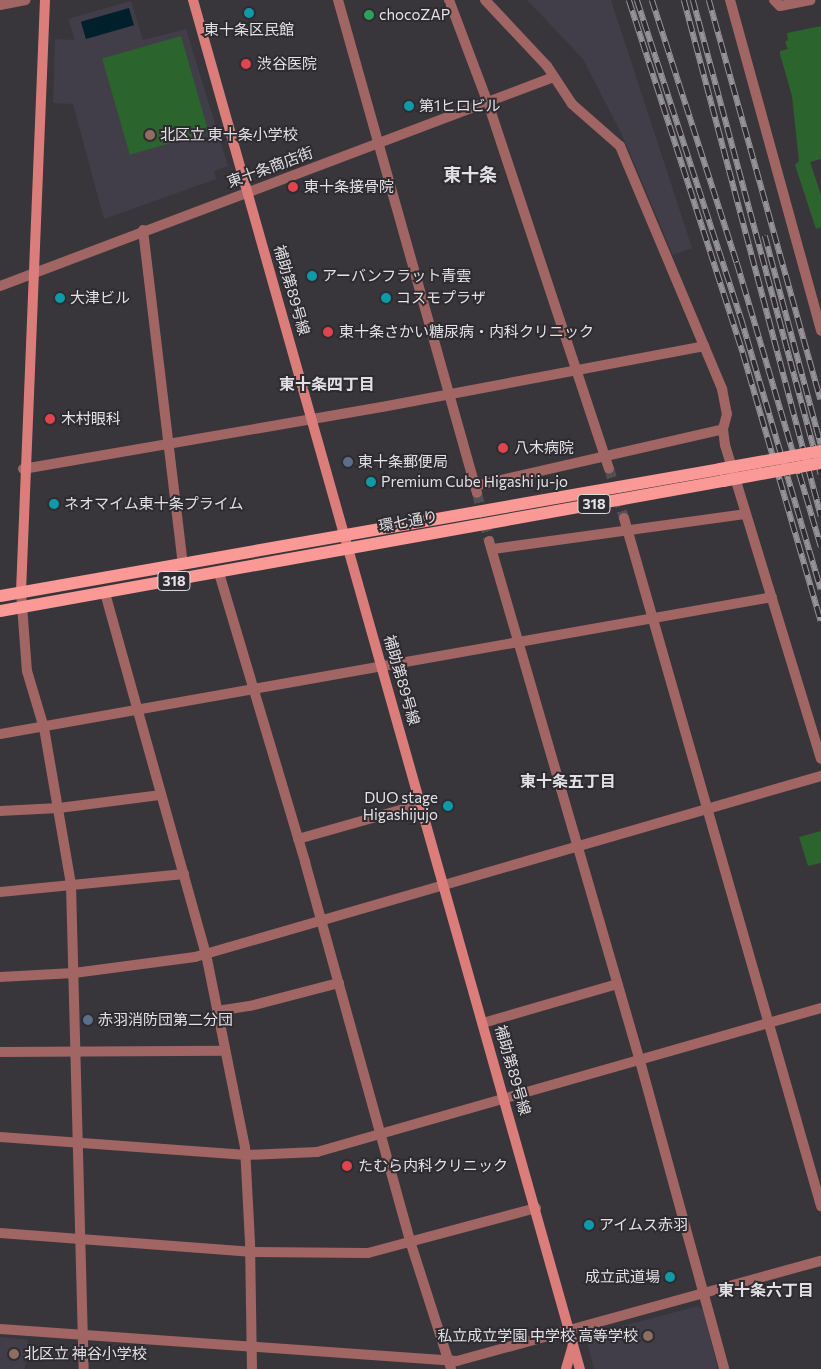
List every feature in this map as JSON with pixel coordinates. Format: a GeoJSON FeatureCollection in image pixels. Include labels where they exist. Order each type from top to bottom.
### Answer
{"type":"FeatureCollection","features":[{"type":"Feature","properties":{"kind":"main road","name":"環七通り"},"geometry":{"type":"LineString","coordinates":[[0,612],[219,573],[721,475],[821,451]]}},
{"type":"Feature","properties":{"kind":"main road","name":"環七通り"},"geometry":{"type":"LineString","coordinates":[[0,596],[344,535],[721,475],[821,463]]}},
{"type":"Feature","properties":{"kind":"street"},"geometry":{"type":"LineString","coordinates":[[0,5],[26,0]]}},
{"type":"Feature","properties":{"kind":"street"},"geometry":{"type":"LineString","coordinates":[[45,0],[23,468],[20,592],[27,671],[44,728],[71,885],[78,1141],[86,1335],[84,1369]]}},
{"type":"Feature","properties":{"kind":"street","name":"補助第89号線"},"geometry":{"type":"LineString","coordinates":[[193,0],[313,418],[347,548],[422,804],[571,1330],[580,1369]]}},
{"type":"Feature","properties":{"kind":"street"},"geometry":{"type":"LineString","coordinates":[[338,0],[376,142],[476,490],[723,429]]}},
{"type":"Feature","properties":{"kind":"street"},"geometry":{"type":"LineString","coordinates":[[449,0],[488,103],[609,468]]}},
{"type":"Feature","properties":{"kind":"street"},"geometry":{"type":"LineString","coordinates":[[485,0],[547,66],[551,78],[572,104],[620,146],[704,346],[725,402],[723,429],[745,514],[821,759]]}},
{"type":"Feature","properties":{"kind":"street"},"geometry":{"type":"LineString","coordinates":[[730,0],[821,331]]}},
{"type":"Feature","properties":{"kind":"street"},"geometry":{"type":"LineString","coordinates":[[774,0],[780,6],[787,6],[810,0]]}},
{"type":"Feature","properties":{"kind":"street","name":"東十条商店街"},"geometry":{"type":"LineString","coordinates":[[0,286],[376,142],[488,103],[551,78]]}},
{"type":"Feature","properties":{"kind":"street"},"geometry":{"type":"LineString","coordinates":[[143,230],[183,564]]}},
{"type":"Feature","properties":{"kind":"street"},"geometry":{"type":"LineString","coordinates":[[23,468],[170,444],[704,346]]}},
{"type":"Feature","properties":{"kind":"street"},"geometry":{"type":"LineString","coordinates":[[724,1369],[640,1061],[491,545],[628,530],[745,514]]}},
{"type":"Feature","properties":{"kind":"street"},"geometry":{"type":"LineString","coordinates":[[624,518],[654,617],[821,1206]]}},
{"type":"Feature","properties":{"kind":"street"},"geometry":{"type":"LineString","coordinates":[[219,573],[322,921],[382,1133],[410,1242],[450,1365]]}},
{"type":"Feature","properties":{"kind":"street"},"geometry":{"type":"LineString","coordinates":[[106,593],[206,954],[246,1155],[252,1369]]}},
{"type":"Feature","properties":{"kind":"street"},"geometry":{"type":"LineString","coordinates":[[0,734],[44,728],[772,597]]}},
{"type":"Feature","properties":{"kind":"street"},"geometry":{"type":"LineString","coordinates":[[0,977],[74,973],[206,954],[708,811],[821,776]]}},
{"type":"Feature","properties":{"kind":"street"},"geometry":{"type":"LineString","coordinates":[[0,812],[59,808],[161,795]]}},
{"type":"Feature","properties":{"kind":"street"},"geometry":{"type":"LineString","coordinates":[[298,839],[422,804]]}},
{"type":"Feature","properties":{"kind":"street"},"geometry":{"type":"LineString","coordinates":[[0,892],[184,874]]}},
{"type":"Feature","properties":{"kind":"street"},"geometry":{"type":"LineString","coordinates":[[218,1011],[250,1006],[339,983]]}},
{"type":"Feature","properties":{"kind":"street"},"geometry":{"type":"LineString","coordinates":[[483,1023],[617,984]]}},
{"type":"Feature","properties":{"kind":"street"},"geometry":{"type":"LineString","coordinates":[[0,1137],[78,1141],[246,1155],[316,1152],[821,1008]]}},
{"type":"Feature","properties":{"kind":"street"},"geometry":{"type":"LineString","coordinates":[[0,1052],[225,1051]]}},
{"type":"Feature","properties":{"kind":"street"},"geometry":{"type":"LineString","coordinates":[[0,1233],[250,1252],[368,1253],[536,1208]]}},
{"type":"Feature","properties":{"kind":"street"},"geometry":{"type":"LineString","coordinates":[[0,1329],[252,1347],[450,1365],[571,1330],[704,1296],[821,1261]]}},
{"type":"Feature","properties":{"kind":"street"},"geometry":{"type":"LineString","coordinates":[[566,1369],[574,1343]]}},
{"type":"Feature","properties":{"kind":"shaded area"},"geometry":{"type":"Polygon","coordinates":[[[527,0],[611,0],[692,248],[673,255],[623,137],[583,59],[527,0]]]}},
{"type":"Feature","properties":{"kind":"shaded area","name":"北区立 東十条小学校"},"geometry":{"type":"Polygon","coordinates":[[[131,1],[143,40],[186,29],[228,166],[214,171],[216,179],[104,219],[73,104],[53,103],[55,39],[75,40],[68,19],[131,1]]]}},
{"type":"Feature","properties":{"kind":"shaded area","name":"私立成立学園 中学校 高等学校"},"geometry":{"type":"Polygon","coordinates":[[[698,1306],[703,1311],[718,1369],[594,1369],[586,1338],[589,1335],[698,1306]]]}},
{"type":"Feature","properties":{"kind":"shaded area","name":"北区立 神谷小学校"},"geometry":{"type":"Polygon","coordinates":[[[0,1337],[28,1340],[25,1369],[0,1369],[0,1337]]]}},
{"type":"Feature","properties":{"kind":"green space"},"geometry":{"type":"Polygon","coordinates":[[[821,26],[821,159],[810,162],[821,195],[821,227],[816,229],[795,165],[799,161],[792,96],[780,51],[788,49],[785,42],[788,40],[787,33],[821,26]]]}},
{"type":"Feature","properties":{"kind":"green space"},"geometry":{"type":"Polygon","coordinates":[[[181,36],[209,132],[130,155],[102,59],[181,36]]]}},
{"type":"Feature","properties":{"kind":"green space"},"geometry":{"type":"Polygon","coordinates":[[[821,831],[821,863],[808,866],[799,837],[821,831]]]}},
{"type":"Feature","properties":{"kind":"water"},"geometry":{"type":"Polygon","coordinates":[[[129,8],[134,25],[86,39],[81,22],[129,8]]]}},
{"type":"Feature","properties":{"kind":"tunnel"},"geometry":{"type":"LineString","coordinates":[[609,468],[624,518]]}},
{"type":"Feature","properties":{"kind":"tunnel"},"geometry":{"type":"LineString","coordinates":[[477,493],[489,541]]}},
{"type":"Feature","properties":{"kind":"railway"},"geometry":{"type":"LineString","coordinates":[[629,0],[743,353],[821,621]]}},
{"type":"Feature","properties":{"kind":"railway"},"geometry":{"type":"LineString","coordinates":[[637,0],[741,318],[821,589]]}},
{"type":"Feature","properties":{"kind":"railway"},"geometry":{"type":"LineString","coordinates":[[652,0],[737,263],[821,547]]}},
{"type":"Feature","properties":{"kind":"railway"},"geometry":{"type":"LineString","coordinates":[[684,0],[821,516]]}},
{"type":"Feature","properties":{"kind":"railway"},"geometry":{"type":"LineString","coordinates":[[693,0],[821,474]]}},
{"type":"Feature","properties":{"kind":"railway"},"geometry":{"type":"LineString","coordinates":[[709,0],[821,400]]}},
{"type":"Feature","properties":{"kind":"railway"},"geometry":{"type":"LineString","coordinates":[[765,236],[821,445]]}},
{"type":"Feature","properties":{"kind":"place","name":"東十条区民館"},"geometry":{"type":"Point","coordinates":[249,13]}},
{"type":"Feature","properties":{"kind":"place","name":"chocoZAP"},"geometry":{"type":"Point","coordinates":[369,15]}},
{"type":"Feature","properties":{"kind":"place","name":"渋谷医院"},"geometry":{"type":"Point","coordinates":[246,64]}},
{"type":"Feature","properties":{"kind":"place","name":"第1ヒロビル"},"geometry":{"type":"Point","coordinates":[409,106]}},
{"type":"Feature","properties":{"kind":"place","name":"北区立 東十条小学校"},"geometry":{"type":"Point","coordinates":[150,135]}},
{"type":"Feature","properties":{"kind":"place","name":"東十条接骨院"},"geometry":{"type":"Point","coordinates":[293,187]}},
{"type":"Feature","properties":{"kind":"place","name":"アーバンフラット青雲"},"geometry":{"type":"Point","coordinates":[312,276]}},
{"type":"Feature","properties":{"kind":"place","name":"大津ビル"},"geometry":{"type":"Point","coordinates":[60,298]}},
{"type":"Feature","properties":{"kind":"place","name":"コスモプラザ"},"geometry":{"type":"Point","coordinates":[386,298]}},
{"type":"Feature","properties":{"kind":"place","name":"東十条さかい糖尿病・内科クリニック"},"geometry":{"type":"Point","coordinates":[328,332]}},
{"type":"Feature","properties":{"kind":"place","name":"木村眼科"},"geometry":{"type":"Point","coordinates":[50,419]}},
{"type":"Feature","properties":{"kind":"place","name":"八木病院"},"geometry":{"type":"Point","coordinates":[503,448]}},
{"type":"Feature","properties":{"kind":"place","name":"東十条郵便局"},"geometry":{"type":"Point","coordinates":[348,462]}},
{"type":"Feature","properties":{"kind":"place","name":"Premium Cube Higashi ju-jo"},"geometry":{"type":"Point","coordinates":[371,482]}},
{"type":"Feature","properties":{"kind":"place","name":"ネオマイム東十条プライム"},"geometry":{"type":"Point","coordinates":[54,504]}},
{"type":"Feature","properties":{"kind":"place","name":"DUO stage Higashijujo"},"geometry":{"type":"Point","coordinates":[448,806]}},
{"type":"Feature","properties":{"kind":"place","name":"赤羽消防団第二分団"},"geometry":{"type":"Point","coordinates":[88,1020]}},
{"type":"Feature","properties":{"kind":"place","name":"たむら内科クリニック"},"geometry":{"type":"Point","coordinates":[347,1166]}},
{"type":"Feature","properties":{"kind":"place","name":"アイムス赤羽"},"geometry":{"type":"Point","coordinates":[589,1225]}},
{"type":"Feature","properties":{"kind":"place","name":"成立武道場"},"geometry":{"type":"Point","coordinates":[670,1277]}},
{"type":"Feature","properties":{"kind":"place","name":"私立成立学園 中学校 高等学校"},"geometry":{"type":"Point","coordinates":[648,1336]}},
{"type":"Feature","properties":{"kind":"place","name":"北区立 神谷小学校"},"geometry":{"type":"Point","coordinates":[14,1354]}},
{"type":"Feature","properties":{"kind":"district","name":"東十条"},"geometry":{"type":"Point","coordinates":[470,174]}},
{"type":"Feature","properties":{"kind":"district","name":"東十条四丁目"},"geometry":{"type":"Point","coordinates":[327,384]}},
{"type":"Feature","properties":{"kind":"district","name":"東十条五丁目"},"geometry":{"type":"Point","coordinates":[568,781]}},
{"type":"Feature","properties":{"kind":"district","name":"東十条六丁目"},"geometry":{"type":"Point","coordinates":[766,1290]}}]}
